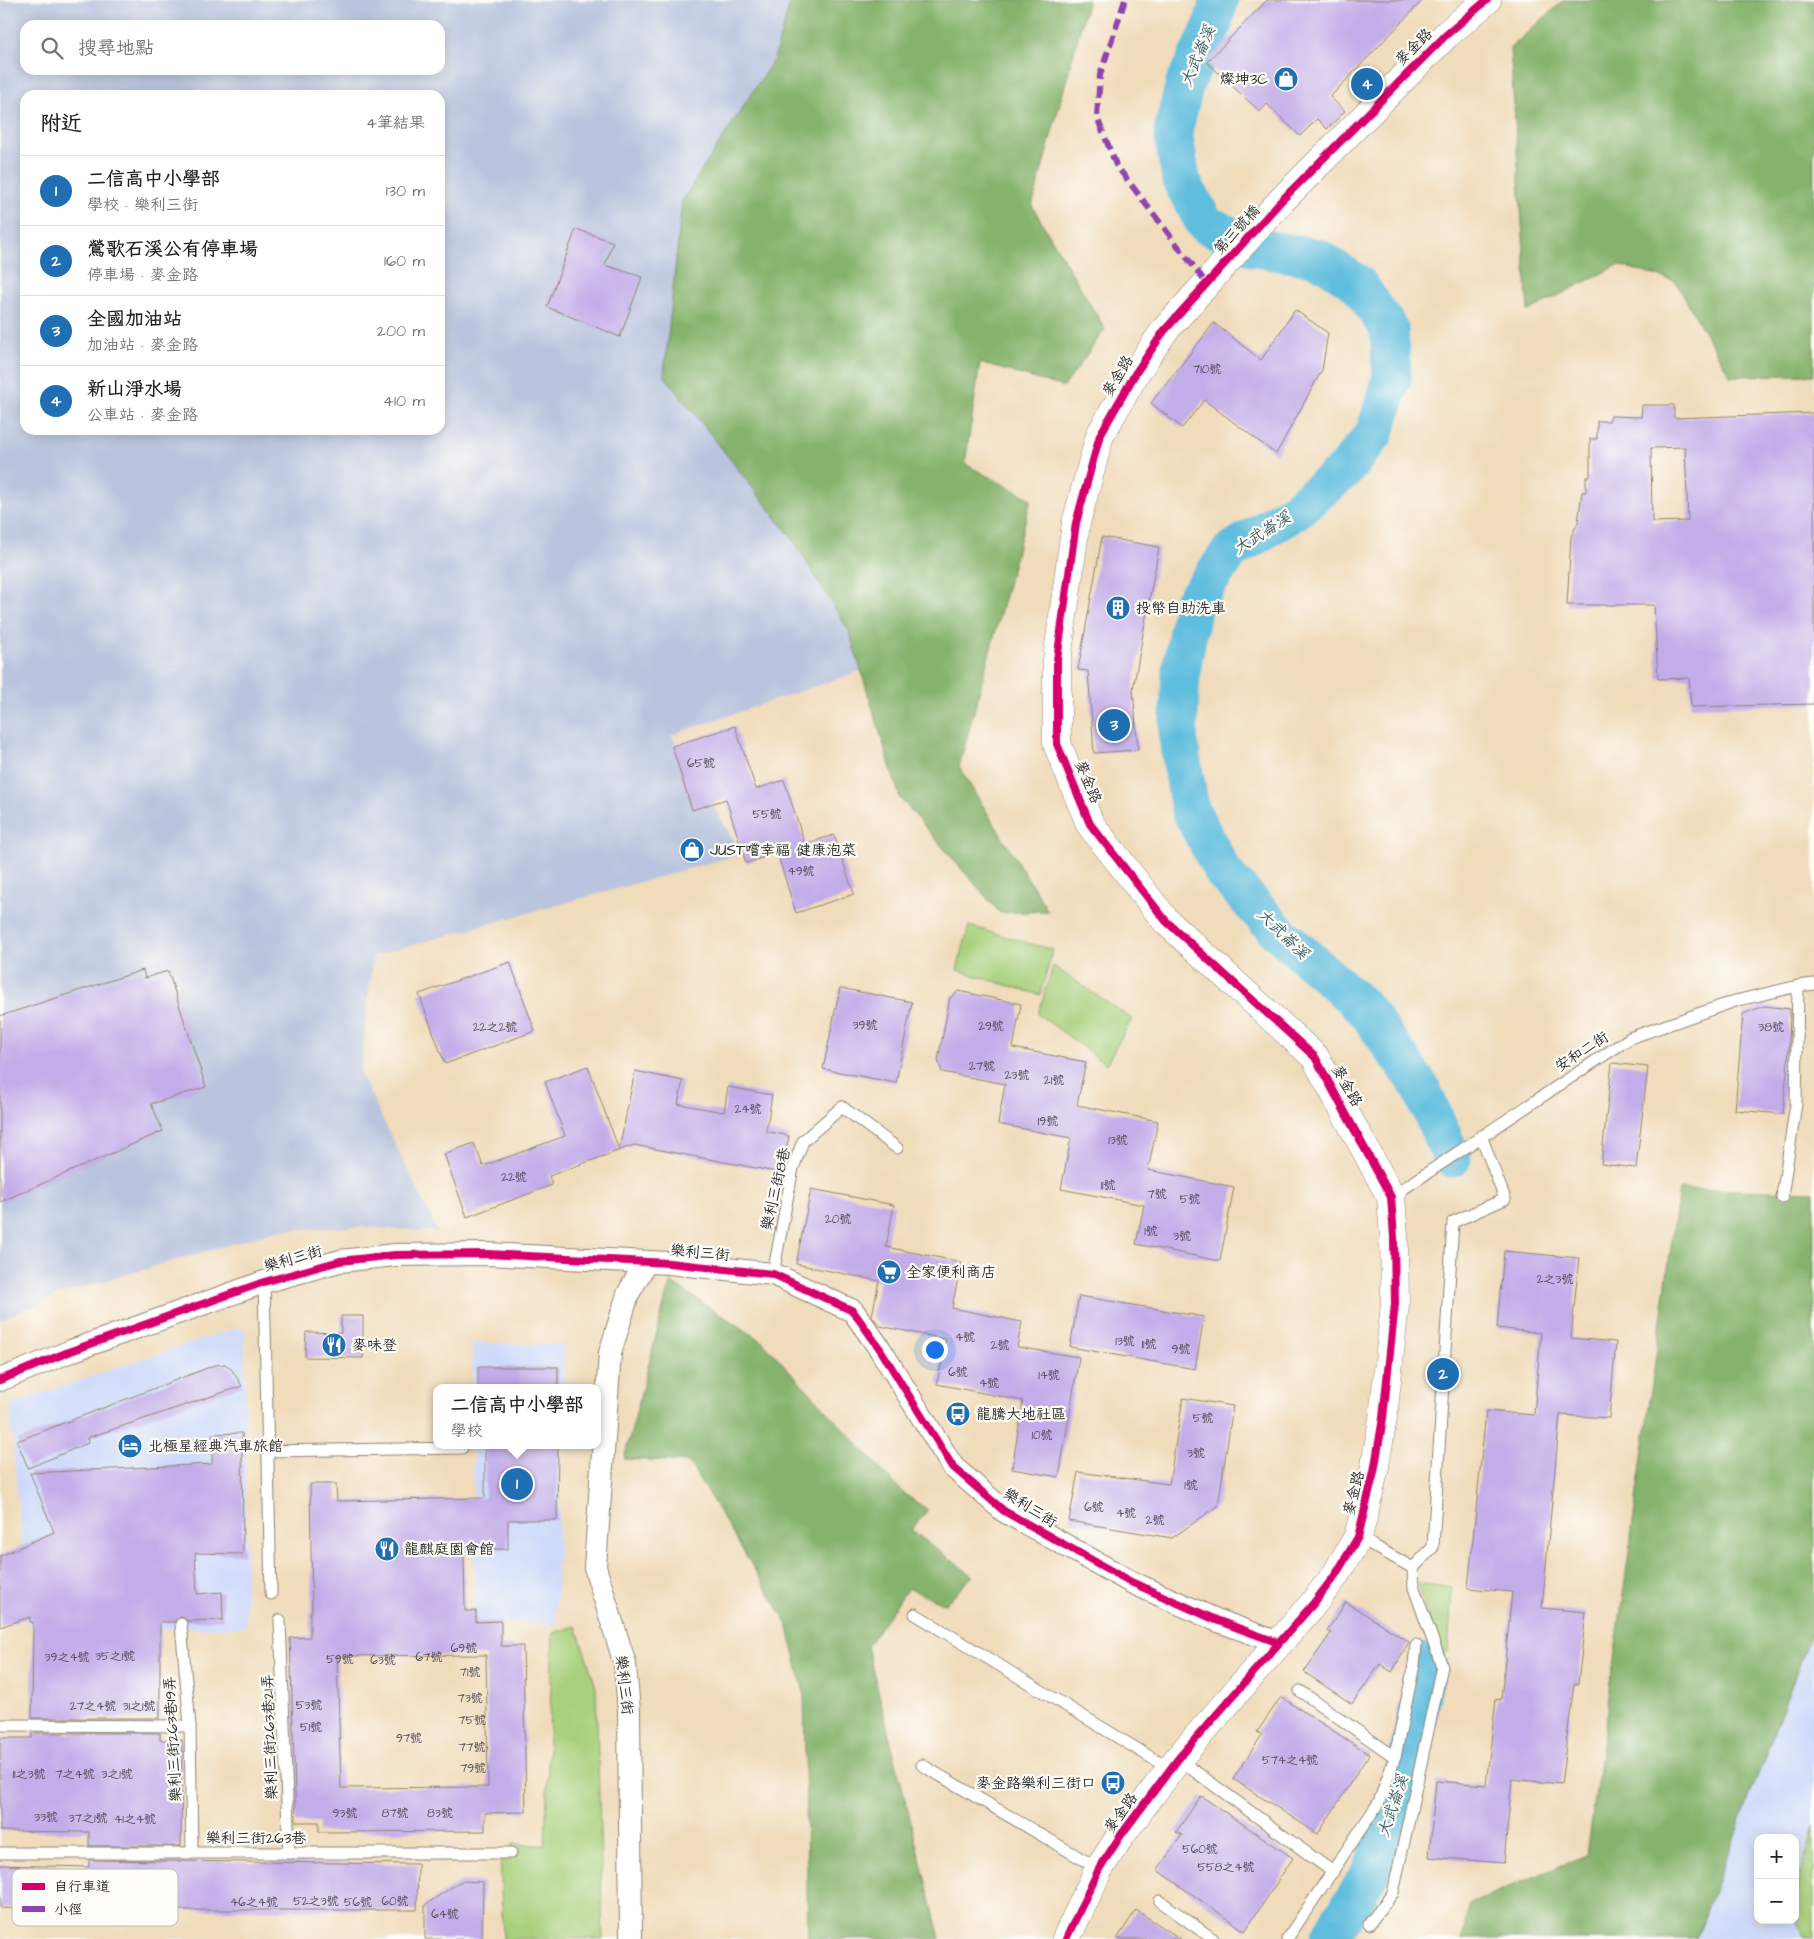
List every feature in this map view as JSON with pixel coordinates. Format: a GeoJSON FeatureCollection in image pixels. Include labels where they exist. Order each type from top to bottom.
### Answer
{"type":"FeatureCollection","features":[{"type":"Feature","properties":{"kind":"street","name":"麥金路"},"geometry":{"type":"LineString","coordinates":[[1280,202],[1446,34],[1486,0]]}},
{"type":"Feature","properties":{"kind":"street","name":"第三號橋"},"geometry":{"type":"LineString","coordinates":[[1214,276],[1280,202]]}},
{"type":"Feature","properties":{"kind":"street","name":"麥金路"},"geometry":{"type":"LineString","coordinates":[[1066,1939],[1099,1870],[1121,1835],[1174,1764],[1336,1574],[1358,1537],[1374,1472],[1383,1418],[1394,1314],[1394,1237],[1400,1190],[1315,1058],[1166,921],[1090,824],[1057,744],[1057,660],[1076,523],[1100,435],[1135,374],[1164,331],[1214,276]]}},
{"type":"Feature","properties":{"kind":"street","name":"樂利三街"},"geometry":{"type":"LineString","coordinates":[[0,1380],[71,1351],[264,1282],[340,1261],[395,1255],[488,1254],[646,1262],[774,1274],[853,1310],[880,1349],[953,1467],[1004,1511],[1131,1582],[1216,1620],[1279,1642]]}},
{"type":"Feature","properties":{"kind":"street","name":"樂利三街"},"geometry":{"type":"LineString","coordinates":[[631,1939],[629,1711],[625,1664],[595,1567],[610,1353],[628,1294],[646,1262]]}},
{"type":"Feature","properties":{"kind":"lane","name":"安和二街"},"geometry":{"type":"LineString","coordinates":[[1400,1190],[1630,1038],[1735,1001],[1814,984]]}},
{"type":"Feature","properties":{"kind":"lane"},"geometry":{"type":"LineString","coordinates":[[1782,1197],[1796,1104],[1798,986]]}},
{"type":"Feature","properties":{"kind":"lane","name":"樂利三街8巷"},"geometry":{"type":"LineString","coordinates":[[774,1274],[793,1168],[803,1141],[842,1107],[898,1148]]}},
{"type":"Feature","properties":{"kind":"lane"},"geometry":{"type":"LineString","coordinates":[[1369,1924],[1393,1893],[1442,1666],[1414,1588],[1413,1568],[1433,1547],[1453,1222],[1505,1199],[1481,1136]]}},
{"type":"Feature","properties":{"kind":"lane"},"geometry":{"type":"LineString","coordinates":[[264,1282],[270,1594]]}},
{"type":"Feature","properties":{"kind":"lane"},"geometry":{"type":"LineString","coordinates":[[268,1451],[433,1448]]}},
{"type":"Feature","properties":{"kind":"lane"},"geometry":{"type":"LineString","coordinates":[[1358,1537],[1413,1568]]}},
{"type":"Feature","properties":{"kind":"lane"},"geometry":{"type":"LineString","coordinates":[[915,1614],[1174,1764],[1333,1872]]}},
{"type":"Feature","properties":{"kind":"lane","name":"樂利三街263巷21弄"},"geometry":{"type":"LineString","coordinates":[[280,1620],[290,1853]]}},
{"type":"Feature","properties":{"kind":"lane","name":"樂利三街263巷19弄"},"geometry":{"type":"LineString","coordinates":[[181,1624],[190,1726],[192,1853]]}},
{"type":"Feature","properties":{"kind":"lane"},"geometry":{"type":"LineString","coordinates":[[1287,1939],[1379,1802],[1395,1757],[1414,1665],[1416,1645]]}},
{"type":"Feature","properties":{"kind":"lane"},"geometry":{"type":"LineString","coordinates":[[1300,1692],[1395,1757]]}},
{"type":"Feature","properties":{"kind":"lane"},"geometry":{"type":"LineString","coordinates":[[0,1725],[190,1726]]}},
{"type":"Feature","properties":{"kind":"lane"},"geometry":{"type":"LineString","coordinates":[[922,1765],[1099,1870]]}},
{"type":"Feature","properties":{"kind":"lane","name":"樂利三街263巷"},"geometry":{"type":"LineString","coordinates":[[0,1853],[511,1853]]}},
{"type":"Feature","properties":{"kind":"lane"},"geometry":{"type":"LineString","coordinates":[[1160,1901],[1213,1939]]}},
{"type":"Feature","properties":{"kind":"shaded area"},"geometry":{"type":"Polygon","coordinates":[[[0,0],[791,0],[774,59],[682,201],[664,375],[792,538],[849,631],[861,671],[671,735],[742,854],[373,956],[360,1073],[438,1232],[362,1227],[279,1230],[57,1295],[0,1320],[0,0]]]}},
{"type":"Feature","properties":{"kind":"shaded area","name":"北極星經典汽車旅館"},"geometry":{"type":"Polygon","coordinates":[[[235,1328],[245,1330],[246,1627],[77,1632],[28,1626],[10,1404],[235,1328]]]}},
{"type":"Feature","properties":{"kind":"shaded area"},"geometry":{"type":"Polygon","coordinates":[[[472,1343],[564,1345],[563,1384],[473,1384],[472,1343]]]}},
{"type":"Feature","properties":{"kind":"shaded area"},"geometry":{"type":"Polygon","coordinates":[[[473,1449],[561,1449],[556,1624],[475,1623],[473,1449]]]}},
{"type":"Feature","properties":{"kind":"shaded area"},"geometry":{"type":"Polygon","coordinates":[[[1814,1626],[1814,1939],[1696,1939],[1814,1626]]]}},
{"type":"Feature","properties":{"kind":"green space"},"geometry":{"type":"Polygon","coordinates":[[[791,0],[1088,0],[1032,206],[1105,329],[1064,387],[980,363],[965,464],[1031,499],[959,767],[1048,911],[1000,913],[900,798],[849,631],[792,538],[664,375],[682,201],[774,59],[791,0]]]}},
{"type":"Feature","properties":{"kind":"green space"},"geometry":{"type":"Polygon","coordinates":[[[1564,0],[1814,0],[1814,375],[1730,376],[1675,281],[1618,265],[1528,311],[1510,48],[1564,0]]]}},
{"type":"Feature","properties":{"kind":"green space"},"geometry":{"type":"Polygon","coordinates":[[[969,926],[1053,950],[1040,995],[957,970],[969,926]]]}},
{"type":"Feature","properties":{"kind":"green space"},"geometry":{"type":"Polygon","coordinates":[[[1053,966],[1132,1019],[1106,1064],[1038,1014],[1053,966]]]}},
{"type":"Feature","properties":{"kind":"green space"},"geometry":{"type":"Polygon","coordinates":[[[1679,1189],[1814,1192],[1814,1626],[1696,1939],[1462,1939],[1470,1903],[1587,1855],[1679,1189]]]}},
{"type":"Feature","properties":{"kind":"green space"},"geometry":{"type":"Polygon","coordinates":[[[670,1282],[762,1341],[903,1493],[928,1510],[911,1530],[973,1576],[945,1604],[908,1588],[867,1646],[940,1939],[808,1939],[804,1693],[787,1623],[689,1462],[624,1459],[670,1282]]]}},
{"type":"Feature","properties":{"kind":"green space"},"geometry":{"type":"Polygon","coordinates":[[[1418,1583],[1452,1588],[1448,1652],[1438,1651],[1418,1583]]]}},
{"type":"Feature","properties":{"kind":"green space"},"geometry":{"type":"Polygon","coordinates":[[[576,1626],[596,1687],[603,1939],[503,1939],[500,1853],[511,1853],[512,1844],[545,1845],[553,1633],[576,1626]]]}},
{"type":"Feature","properties":{"kind":"green space"},"geometry":{"type":"Polygon","coordinates":[[[1814,1827],[1814,1939],[1804,1939],[1799,1924],[1799,1883],[1814,1827]]]}},
{"type":"Feature","properties":{"kind":"building","name":"燦坤3C"},"geometry":{"type":"Polygon","coordinates":[[[1267,0],[1423,0],[1330,97],[1345,111],[1327,129],[1317,119],[1300,136],[1267,104],[1260,112],[1207,62],[1267,0]]]}},
{"type":"Feature","properties":{"kind":"building"},"geometry":{"type":"Polygon","coordinates":[[[576,229],[613,242],[605,265],[642,277],[620,337],[547,307],[576,229]]]}},
{"type":"Feature","properties":{"kind":"building"},"geometry":{"type":"Polygon","coordinates":[[[1295,310],[1328,333],[1322,370],[1276,454],[1204,400],[1182,428],[1151,403],[1214,323],[1261,360],[1295,310]]]}},
{"type":"Feature","properties":{"kind":"building"},"geometry":{"type":"Polygon","coordinates":[[[1642,405],[1674,405],[1674,418],[1814,413],[1814,704],[1691,707],[1689,678],[1658,679],[1654,605],[1567,605],[1571,537],[1578,522],[1582,492],[1586,492],[1586,477],[1590,477],[1590,439],[1597,439],[1597,421],[1609,421],[1611,416],[1641,417],[1642,405]],[[1685,447],[1651,448],[1652,522],[1688,521],[1685,447]]]}},
{"type":"Feature","properties":{"kind":"building","name":"投幣自助洗車"},"geometry":{"type":"Polygon","coordinates":[[[1102,537],[1159,547],[1133,689],[1138,750],[1094,753],[1088,671],[1078,670],[1102,537]]]}},
{"type":"Feature","properties":{"kind":"building"},"geometry":{"type":"Polygon","coordinates":[[[735,726],[756,789],[784,780],[805,844],[834,835],[854,894],[796,913],[777,853],[746,863],[726,799],[692,810],[672,746],[735,726]]]}},
{"type":"Feature","properties":{"kind":"building"},"geometry":{"type":"Polygon","coordinates":[[[510,962],[535,1031],[445,1064],[419,994],[510,962]]]}},
{"type":"Feature","properties":{"kind":"building"},"geometry":{"type":"Polygon","coordinates":[[[143,970],[145,978],[168,971],[206,1087],[151,1104],[163,1131],[0,1202],[0,1016],[143,970]]]}},
{"type":"Feature","properties":{"kind":"building"},"geometry":{"type":"Polygon","coordinates":[[[840,988],[912,1002],[896,1083],[823,1069],[840,988]]]}},
{"type":"Feature","properties":{"kind":"building"},"geometry":{"type":"Polygon","coordinates":[[[958,991],[1021,1004],[1013,1048],[1086,1062],[1077,1105],[1158,1121],[1148,1170],[1234,1187],[1220,1261],[1136,1244],[1144,1205],[1061,1189],[1071,1138],[998,1124],[1005,1084],[942,1072],[938,1060],[950,998],[958,991]]]}},
{"type":"Feature","properties":{"kind":"building"},"geometry":{"type":"Polygon","coordinates":[[[1764,1006],[1790,1009],[1789,1049],[1783,1114],[1735,1110],[1743,1014],[1764,1006]]]}},
{"type":"Feature","properties":{"kind":"building"},"geometry":{"type":"Polygon","coordinates":[[[1612,1063],[1648,1067],[1636,1168],[1601,1164],[1612,1063]]]}},
{"type":"Feature","properties":{"kind":"building"},"geometry":{"type":"Polygon","coordinates":[[[588,1066],[619,1150],[635,1071],[683,1081],[678,1104],[724,1112],[728,1087],[772,1095],[766,1131],[789,1136],[782,1173],[634,1145],[549,1176],[552,1185],[467,1217],[444,1154],[474,1143],[483,1166],[565,1136],[545,1082],[588,1066]]]}},
{"type":"Feature","properties":{"kind":"building"},"geometry":{"type":"Polygon","coordinates":[[[811,1189],[894,1205],[886,1247],[961,1262],[952,1308],[1022,1322],[1017,1347],[1079,1357],[1059,1477],[1012,1469],[1023,1401],[937,1384],[946,1339],[880,1326],[872,1316],[879,1281],[796,1264],[811,1189]]]}},
{"type":"Feature","properties":{"kind":"building"},"geometry":{"type":"Polygon","coordinates":[[[1504,1251],[1579,1258],[1571,1338],[1616,1342],[1609,1418],[1560,1415],[1542,1608],[1586,1612],[1578,1684],[1574,1684],[1561,1784],[1512,1779],[1504,1863],[1429,1857],[1436,1781],[1486,1785],[1496,1699],[1501,1700],[1512,1592],[1468,1588],[1486,1411],[1534,1415],[1541,1333],[1497,1328],[1504,1251]]]}},
{"type":"Feature","properties":{"kind":"building"},"geometry":{"type":"Polygon","coordinates":[[[1079,1296],[1204,1317],[1195,1369],[1070,1347],[1079,1296]]]}},
{"type":"Feature","properties":{"kind":"building","name":"麥味登"},"geometry":{"type":"Polygon","coordinates":[[[341,1316],[363,1316],[363,1358],[305,1357],[306,1332],[341,1333],[341,1316]]]}},
{"type":"Feature","properties":{"kind":"building"},"geometry":{"type":"Polygon","coordinates":[[[225,1364],[232,1370],[242,1386],[87,1438],[88,1443],[28,1468],[17,1441],[215,1365],[225,1364]]]}},
{"type":"Feature","properties":{"kind":"building"},"geometry":{"type":"Polygon","coordinates":[[[478,1367],[558,1367],[558,1384],[478,1384],[478,1367]]]}},
{"type":"Feature","properties":{"kind":"building"},"geometry":{"type":"Polygon","coordinates":[[[1183,1398],[1233,1406],[1218,1506],[1172,1538],[1069,1521],[1078,1472],[1169,1484],[1183,1398]]]}},
{"type":"Feature","properties":{"kind":"building"},"geometry":{"type":"Polygon","coordinates":[[[242,1433],[243,1554],[195,1553],[197,1594],[222,1592],[223,1620],[188,1621],[181,1617],[174,1622],[160,1622],[160,1718],[32,1718],[33,1622],[30,1622],[30,1617],[0,1627],[0,1556],[54,1532],[30,1473],[212,1464],[212,1434],[242,1433]]]}},
{"type":"Feature","properties":{"kind":"building"},"geometry":{"type":"Polygon","coordinates":[[[485,1449],[558,1449],[557,1520],[508,1520],[508,1549],[464,1549],[465,1611],[476,1611],[476,1622],[501,1621],[501,1646],[523,1646],[526,1812],[485,1813],[485,1831],[319,1832],[319,1822],[296,1822],[290,1638],[310,1637],[310,1612],[312,1612],[310,1484],[336,1484],[337,1501],[485,1498],[485,1449]],[[486,1655],[337,1656],[341,1788],[488,1787],[486,1655]]]}},
{"type":"Feature","properties":{"kind":"building"},"geometry":{"type":"Polygon","coordinates":[[[1346,1602],[1409,1642],[1392,1672],[1380,1664],[1352,1704],[1304,1672],[1331,1633],[1327,1631],[1346,1602]]]}},
{"type":"Feature","properties":{"kind":"building"},"geometry":{"type":"Polygon","coordinates":[[[1281,1697],[1369,1754],[1318,1834],[1233,1779],[1262,1735],[1257,1732],[1281,1697]]]}},
{"type":"Feature","properties":{"kind":"building"},"geometry":{"type":"Polygon","coordinates":[[[32,1733],[160,1733],[160,1740],[182,1740],[181,1846],[89,1846],[89,1832],[0,1831],[0,1738],[32,1738],[32,1733]]]}},
{"type":"Feature","properties":{"kind":"building"},"geometry":{"type":"Polygon","coordinates":[[[1201,1796],[1293,1858],[1245,1931],[1157,1870],[1182,1835],[1176,1832],[1201,1796]]]}},
{"type":"Feature","properties":{"kind":"building"},"geometry":{"type":"Polygon","coordinates":[[[89,1860],[418,1864],[417,1910],[178,1910],[178,1869],[12,1869],[12,1908],[0,1908],[0,1865],[89,1867],[89,1860]]]}},
{"type":"Feature","properties":{"kind":"building"},"geometry":{"type":"Polygon","coordinates":[[[461,1881],[483,1882],[482,1939],[425,1939],[425,1905],[461,1881]]]}},
{"type":"Feature","properties":{"kind":"building"},"geometry":{"type":"Polygon","coordinates":[[[1136,1910],[1181,1939],[1117,1939],[1136,1910]]]}},
{"type":"Feature","properties":{"kind":"waterway","name":"大武崙溪"},"geometry":{"type":"LineString","coordinates":[[1219,0],[1212,27],[1185,83],[1173,131],[1181,180],[1205,224],[1256,248],[1318,258],[1358,284],[1389,329],[1392,378],[1375,432],[1346,469],[1295,511],[1231,551],[1193,603],[1181,671],[1178,738],[1190,809],[1223,872],[1277,931],[1365,1009],[1421,1088],[1452,1158]]}},
{"type":"Feature","properties":{"kind":"waterway","name":"大武崙溪"},"geometry":{"type":"LineString","coordinates":[[1329,1939],[1372,1871],[1409,1758],[1427,1662]]}},
{"type":"Feature","properties":{"kind":"marked path"},"geometry":{"type":"LineString","coordinates":[[1125,0],[1100,75],[1097,117],[1116,165],[1207,284]]}},
{"type":"Feature","properties":{"kind":"cycle path"},"geometry":{"type":"LineString","coordinates":[[1066,1939],[1099,1869],[1121,1835],[1178,1759],[1313,1604],[1336,1574],[1358,1537],[1374,1472],[1383,1418],[1395,1304],[1394,1237],[1391,1197],[1315,1057],[1166,921],[1090,824],[1057,744],[1057,660],[1076,523],[1100,435],[1135,374],[1164,331],[1280,202],[1446,35],[1487,0]]}},
{"type":"Feature","properties":{"kind":"cycle path"},"geometry":{"type":"LineString","coordinates":[[0,1380],[71,1351],[264,1282],[340,1261],[395,1255],[488,1254],[669,1263],[773,1274],[853,1311],[880,1349],[953,1467],[1004,1511],[1131,1582],[1216,1620],[1279,1643]]}},
{"type":"Feature","properties":{"kind":"place","name":"燦坤3C"},"geometry":{"type":"Point","coordinates":[1286,79]}},
{"type":"Feature","properties":{"kind":"place","name":"新山淨水場"},"geometry":{"type":"Point","coordinates":[1367,84]}},
{"type":"Feature","properties":{"kind":"place","name":"投幣自助洗車"},"geometry":{"type":"Point","coordinates":[1118,608]}},
{"type":"Feature","properties":{"kind":"place","name":"全國加油站"},"geometry":{"type":"Point","coordinates":[1114,725]}},
{"type":"Feature","properties":{"kind":"place","name":"JUST嚐幸福 健康泡菜"},"geometry":{"type":"Point","coordinates":[692,850]}},
{"type":"Feature","properties":{"kind":"place","name":"全家便利商店"},"geometry":{"type":"Point","coordinates":[889,1272]}},
{"type":"Feature","properties":{"kind":"place","name":"麥味登"},"geometry":{"type":"Point","coordinates":[334,1345]}},
{"type":"Feature","properties":{"kind":"place","name":"鶯歌石溪公有停車場"},"geometry":{"type":"Point","coordinates":[1443,1374]}},
{"type":"Feature","properties":{"kind":"place","name":"龍騰大地社區"},"geometry":{"type":"Point","coordinates":[958,1414]}},
{"type":"Feature","properties":{"kind":"place","name":"北極星經典汽車旅館"},"geometry":{"type":"Point","coordinates":[130,1446]}},
{"type":"Feature","properties":{"kind":"place","name":"二信高中小學部"},"geometry":{"type":"Point","coordinates":[517,1484]}},
{"type":"Feature","properties":{"kind":"place","name":"龍麒庭園會館"},"geometry":{"type":"Point","coordinates":[387,1549]}},
{"type":"Feature","properties":{"kind":"place","name":"麥金路樂利三街口"},"geometry":{"type":"Point","coordinates":[1113,1783]}}]}
